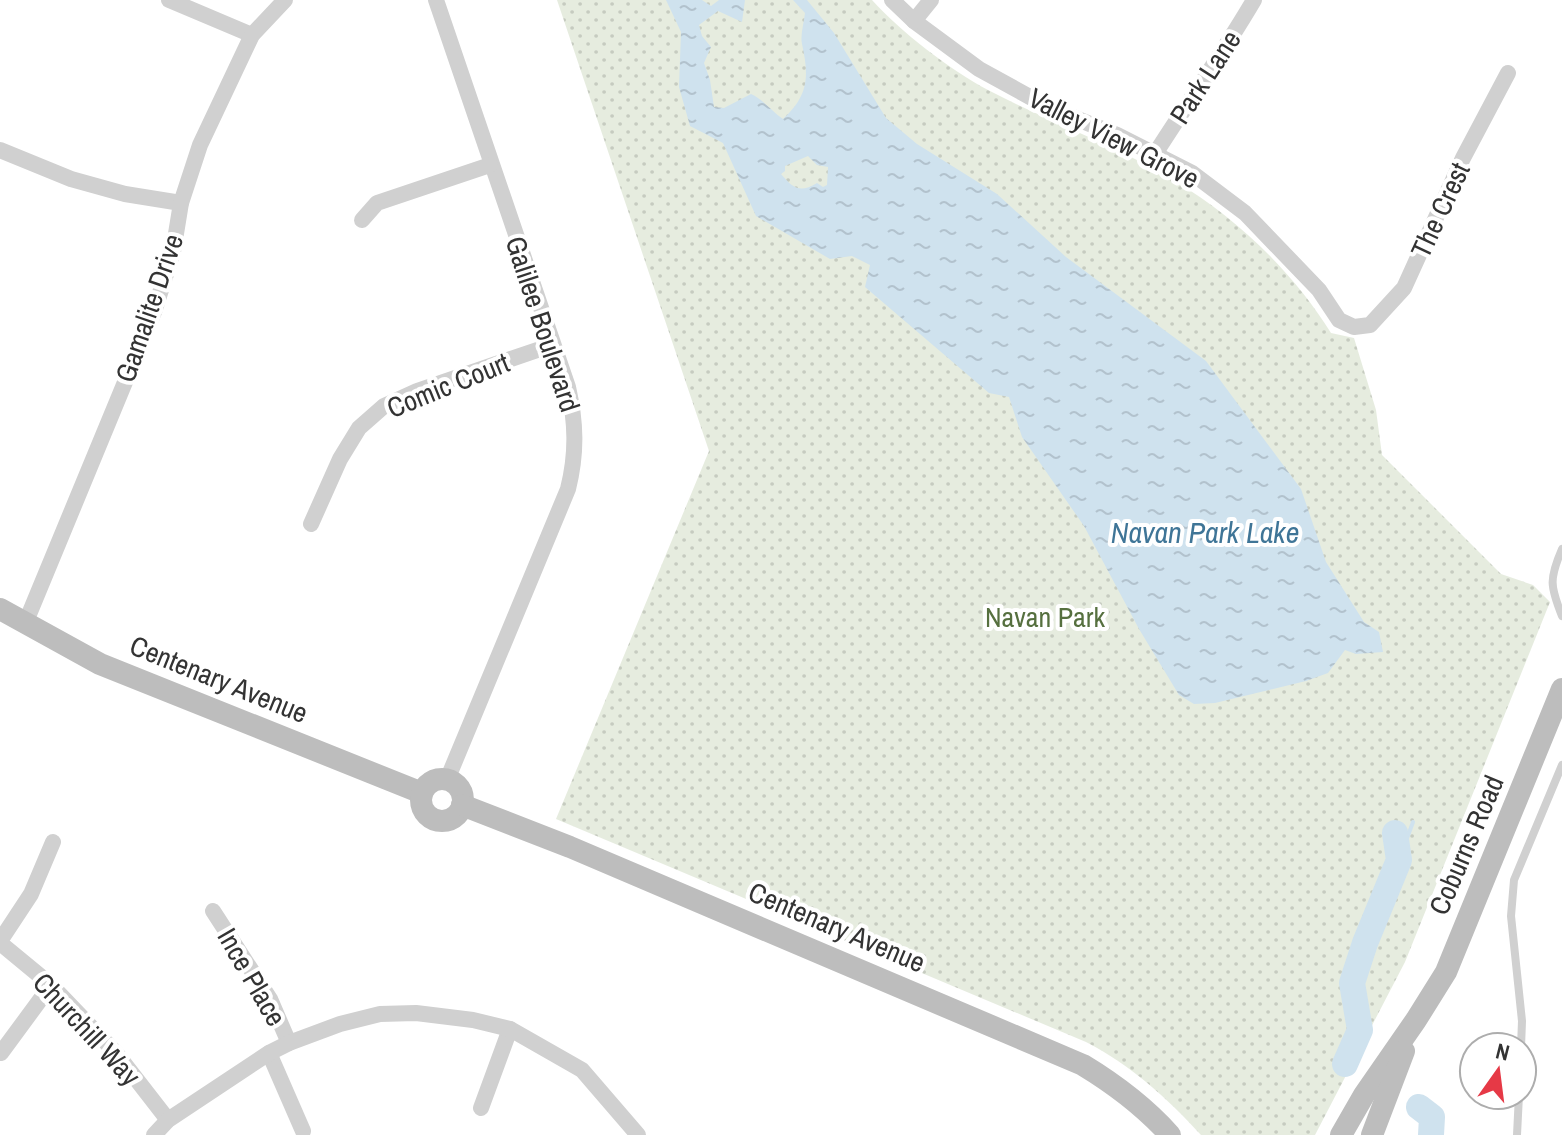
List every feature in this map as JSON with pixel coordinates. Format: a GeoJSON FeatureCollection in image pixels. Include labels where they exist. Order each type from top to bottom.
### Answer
{"type":"FeatureCollection","features":[{"type":"Feature","properties":{"kind":"street"},"geometry":{"type":"LineString","coordinates":[[169,0],[252,35]]}},
{"type":"Feature","properties":{"kind":"street","name":"Gamalite Drive"},"geometry":{"type":"LineString","coordinates":[[25,624],[154,312],[173,252],[181,203],[200,145],[252,35],[285,0]]}},
{"type":"Feature","properties":{"kind":"street","name":"Galilee Boulevard"},"geometry":{"type":"LineString","coordinates":[[436,0],[568,387],[574,415],[574,465],[568,489],[447,780]]}},
{"type":"Feature","properties":{"kind":"street","name":"Valley View Grove"},"geometry":{"type":"LineString","coordinates":[[892,0],[914,21],[979,69],[1048,107],[1192,173],[1245,213],[1319,290],[1339,320],[1354,327]]}},
{"type":"Feature","properties":{"kind":"street"},"geometry":{"type":"LineString","coordinates":[[914,21],[931,0]]}},
{"type":"Feature","properties":{"kind":"street","name":"Park Lane"},"geometry":{"type":"LineString","coordinates":[[1155,154],[1254,0]]}},
{"type":"Feature","properties":{"kind":"street","name":"The Crest"},"geometry":{"type":"LineString","coordinates":[[1354,327],[1370,325],[1404,288],[1463,158],[1508,73]]}},
{"type":"Feature","properties":{"kind":"street"},"geometry":{"type":"LineString","coordinates":[[0,150],[71,179],[125,194],[181,203]]}},
{"type":"Feature","properties":{"kind":"street"},"geometry":{"type":"LineString","coordinates":[[362,220],[377,203],[490,165]]}},
{"type":"Feature","properties":{"kind":"street","name":"Comic Court"},"geometry":{"type":"LineString","coordinates":[[311,524],[340,459],[359,428],[384,406],[417,391],[552,345]]}},
{"type":"Feature","properties":{"kind":"street","name":"Centenary Avenue"},"geometry":{"type":"LineString","coordinates":[[0,609],[100,664],[422,793]]}},
{"type":"Feature","properties":{"kind":"street","name":"Coburns Road"},"geometry":{"type":"LineString","coordinates":[[1341,1135],[1446,972],[1562,689]]}},
{"type":"Feature","properties":{"kind":"street"},"geometry":{"type":"LineString","coordinates":[[435,780],[447,780],[458,787],[463,798],[462,805],[455,816],[436,820],[422,806],[422,793],[435,780]]}},
{"type":"Feature","properties":{"kind":"street","name":"Centenary Avenue"},"geometry":{"type":"LineString","coordinates":[[462,805],[570,847],[1083,1065],[1117,1086],[1151,1114],[1170,1135]]}},
{"type":"Feature","properties":{"kind":"street"},"geometry":{"type":"LineString","coordinates":[[0,942],[31,894],[53,842]]}},
{"type":"Feature","properties":{"kind":"street","name":"Ince Place"},"geometry":{"type":"LineString","coordinates":[[213,911],[270,999],[289,1043]]}},
{"type":"Feature","properties":{"kind":"street","name":"Churchill Way"},"geometry":{"type":"LineString","coordinates":[[0,942],[51,985],[116,1053],[168,1120]]}},
{"type":"Feature","properties":{"kind":"street"},"geometry":{"type":"LineString","coordinates":[[1,1053],[51,985]]}},
{"type":"Feature","properties":{"kind":"street"},"geometry":{"type":"LineString","coordinates":[[154,1135],[168,1120],[289,1043],[340,1024],[380,1014],[416,1013],[473,1020],[510,1029],[582,1070],[638,1135]]}},
{"type":"Feature","properties":{"kind":"street","name":"Coburns Road"},"geometry":{"type":"LineString","coordinates":[[1372,1135],[1416,1020]]}},
{"type":"Feature","properties":{"kind":"street"},"geometry":{"type":"LineString","coordinates":[[481,1108],[510,1029]]}},
{"type":"Feature","properties":{"kind":"street"},"geometry":{"type":"LineString","coordinates":[[269,1053],[303,1131]]}},
{"type":"Feature","properties":{"kind":"lane"},"geometry":{"type":"LineString","coordinates":[[1562,549],[1553,569],[1551,587],[1562,616]]}},
{"type":"Feature","properties":{"kind":"lane","name":"Coburns Road"},"geometry":{"type":"LineString","coordinates":[[1522,1031],[1511,916],[1514,880],[1562,765]]}},
{"type":"Feature","properties":{"kind":"lane"},"geometry":{"type":"LineString","coordinates":[[1517,1135],[1518,1111]]}},
{"type":"Feature","properties":{"kind":"green space","name":"Navan Park"},"geometry":{"type":"Polygon","coordinates":[[[557,0],[872,0],[912,37],[973,81],[1175,181],[1220,212],[1262,248],[1299,289],[1331,333],[1354,338],[1376,410],[1382,455],[1501,574],[1533,585],[1550,602],[1405,962],[1315,1135],[1201,1135],[1148,1083],[1086,1042],[556,819],[709,451],[557,0]]]}},
{"type":"Feature","properties":{"kind":"water","name":"Navan Park Lake"},"geometry":{"type":"Polygon","coordinates":[[[666,0],[702,0],[711,6],[719,0],[745,0],[742,22],[718,11],[699,25],[702,36],[711,47],[704,63],[714,107],[724,108],[751,94],[783,119],[798,102],[805,84],[806,66],[801,37],[805,13],[793,0],[807,0],[834,33],[886,118],[917,144],[997,194],[1066,257],[1206,361],[1301,489],[1326,562],[1364,622],[1379,632],[1383,652],[1356,654],[1345,650],[1328,673],[1215,703],[1194,704],[1179,695],[1139,629],[1084,526],[1022,437],[1009,397],[989,393],[865,287],[870,265],[852,256],[830,259],[756,216],[723,143],[690,126],[679,87],[681,32],[666,0]],[[808,156],[785,166],[781,174],[796,188],[817,183],[823,187],[827,185],[828,167],[817,165],[808,156]]]}},
{"type":"Feature","properties":{"kind":"waterway"},"geometry":{"type":"LineString","coordinates":[[1399,860],[1413,822]]}},
{"type":"Feature","properties":{"kind":"waterway"},"geometry":{"type":"LineString","coordinates":[[1345,1064],[1360,1030],[1352,983],[1399,860],[1395,833]]}},
{"type":"Feature","properties":{"kind":"waterway"},"geometry":{"type":"LineString","coordinates":[[1419,1107],[1432,1117],[1431,1135]]}}]}
